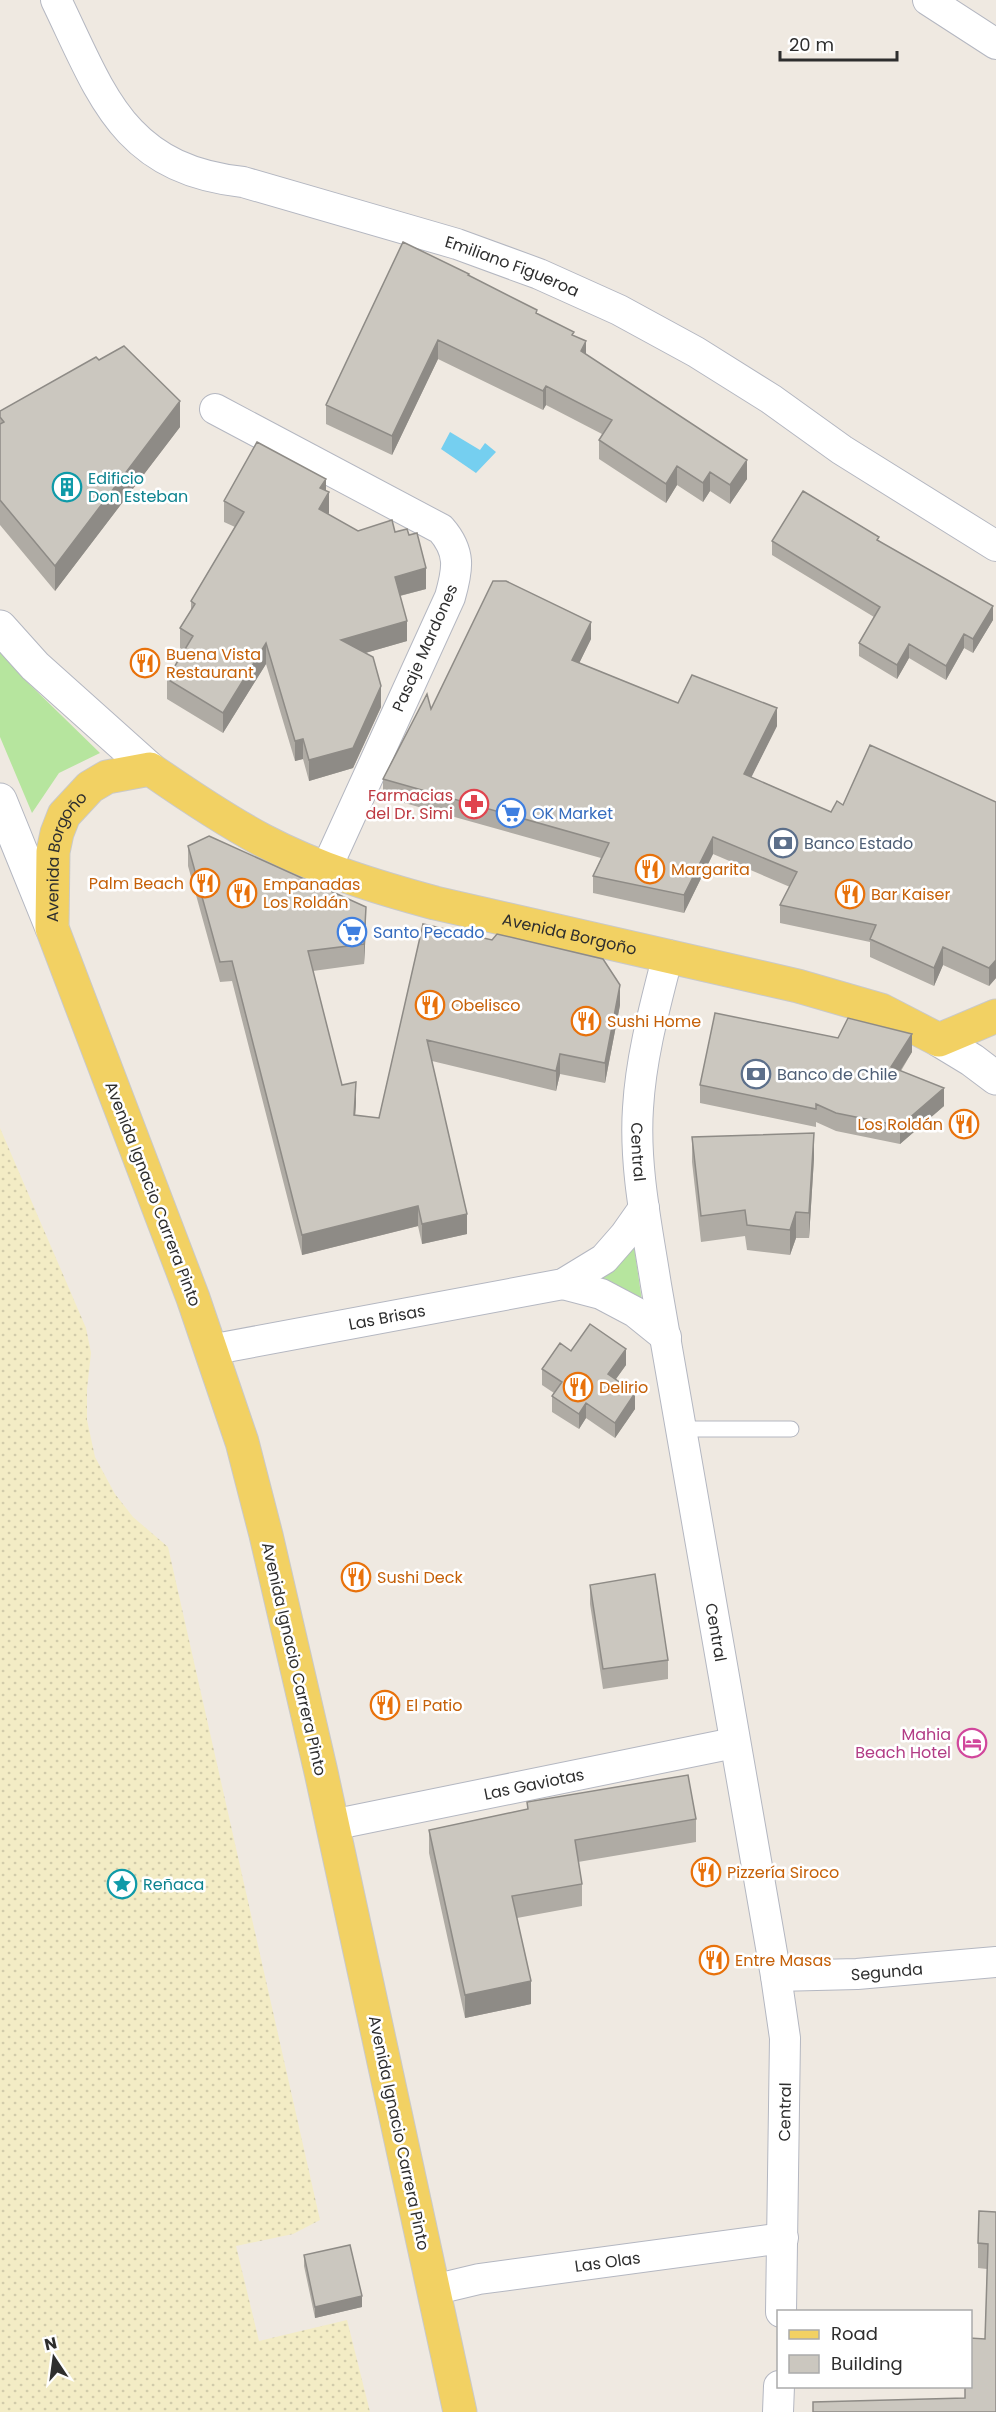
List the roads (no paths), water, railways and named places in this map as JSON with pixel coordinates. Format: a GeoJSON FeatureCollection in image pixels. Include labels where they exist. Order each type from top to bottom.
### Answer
{"type":"FeatureCollection","features":[{"type":"Feature","properties":{"kind":"main road","name":"Avenida Borgoño"},"geometry":{"type":"LineString","coordinates":[[0,627],[35,666],[150,769],[205,807],[254,835],[326,869],[380,888],[435,903],[798,986],[881,1010],[939,1040],[996,1078]]}},
{"type":"Feature","properties":{"kind":"main road","name":"Avenida Borgoño"},"geometry":{"type":"LineString","coordinates":[[52,928],[53,852],[64,815],[90,787],[107,777],[150,769]]}},
{"type":"Feature","properties":{"kind":"main road","name":"Avenida Borgoño"},"geometry":{"type":"LineString","coordinates":[[0,800],[52,928]]}},
{"type":"Feature","properties":{"kind":"main road","name":"Avenida Ignacio Carrera Pinto"},"geometry":{"type":"LineString","coordinates":[[52,928],[193,1298],[242,1442],[266,1535],[332,1825],[460,2412]]}},
{"type":"Feature","properties":{"kind":"main road"},"geometry":{"type":"LineString","coordinates":[[939,1040],[996,1016]]}},
{"type":"Feature","properties":{"kind":"street","name":"Emiliano Figueroa"},"geometry":{"type":"LineString","coordinates":[[56,0],[108,105],[126,129],[174,165],[219,180],[243,182],[457,244],[539,274],[619,310],[734,375],[842,450],[996,546]]}},
{"type":"Feature","properties":{"kind":"street"},"geometry":{"type":"LineString","coordinates":[[928,0],[996,44]]}},
{"type":"Feature","properties":{"kind":"street","name":"Pasaje Mardones"},"geometry":{"type":"LineString","coordinates":[[215,409],[441,530],[451,541],[456,555],[456,576],[450,597],[326,869]]}},
{"type":"Feature","properties":{"kind":"street","name":"Central"},"geometry":{"type":"LineString","coordinates":[[668,955],[645,1050],[638,1108],[644,1208],[785,2038],[781,2310]]}},
{"type":"Feature","properties":{"kind":"street","name":"Las Brisas"},"geometry":{"type":"LineString","coordinates":[[210,1350],[563,1284],[604,1259],[644,1208]]}},
{"type":"Feature","properties":{"kind":"street","name":"Las Brisas"},"geometry":{"type":"LineString","coordinates":[[563,1284],[601,1294],[635,1312],[666,1337]]}},
{"type":"Feature","properties":{"kind":"street","name":"Las Gaviotas"},"geometry":{"type":"LineString","coordinates":[[332,1825],[734,1743]]}},
{"type":"Feature","properties":{"kind":"street","name":"Segunda"},"geometry":{"type":"LineString","coordinates":[[776,1976],[857,1974],[996,1962]]}},
{"type":"Feature","properties":{"kind":"street","name":"Las Olas"},"geometry":{"type":"LineString","coordinates":[[433,2290],[478,2279],[783,2238]]}},
{"type":"Feature","properties":{"kind":"street"},"geometry":{"type":"LineString","coordinates":[[778,2412],[779,2388]]}},
{"type":"Feature","properties":{"kind":"lane"},"geometry":{"type":"LineString","coordinates":[[682,1429],[791,1429]]}},
{"type":"Feature","properties":{"kind":"water"},"geometry":{"type":"Polygon","coordinates":[[[450,432],[480,450],[485,443],[496,452],[476,473],[441,449],[450,432]]]}},
{"type":"Feature","properties":{"kind":"place","name":"Edificio Don Esteban"},"geometry":{"type":"Point","coordinates":[67,487]}},
{"type":"Feature","properties":{"kind":"place","name":"Buena Vista Restaurant"},"geometry":{"type":"Point","coordinates":[145,663]}},
{"type":"Feature","properties":{"kind":"place","name":"Farmacias del Dr. Simi"},"geometry":{"type":"Point","coordinates":[474,804]}},
{"type":"Feature","properties":{"kind":"place","name":"OK Market"},"geometry":{"type":"Point","coordinates":[511,813]}},
{"type":"Feature","properties":{"kind":"place","name":"Banco Estado"},"geometry":{"type":"Point","coordinates":[783,843]}},
{"type":"Feature","properties":{"kind":"place","name":"Margarita"},"geometry":{"type":"Point","coordinates":[650,869]}},
{"type":"Feature","properties":{"kind":"place","name":"Palm Beach"},"geometry":{"type":"Point","coordinates":[205,883]}},
{"type":"Feature","properties":{"kind":"place","name":"Empanadas Los Roldán"},"geometry":{"type":"Point","coordinates":[242,893]}},
{"type":"Feature","properties":{"kind":"place","name":"Bar Kaiser"},"geometry":{"type":"Point","coordinates":[850,894]}},
{"type":"Feature","properties":{"kind":"place","name":"Santo Pecado"},"geometry":{"type":"Point","coordinates":[352,932]}},
{"type":"Feature","properties":{"kind":"place","name":"Obelisco"},"geometry":{"type":"Point","coordinates":[430,1005]}},
{"type":"Feature","properties":{"kind":"place","name":"Sushi Home"},"geometry":{"type":"Point","coordinates":[586,1021]}},
{"type":"Feature","properties":{"kind":"place","name":"Banco de Chile"},"geometry":{"type":"Point","coordinates":[756,1074]}},
{"type":"Feature","properties":{"kind":"place","name":"Los Roldán"},"geometry":{"type":"Point","coordinates":[964,1124]}},
{"type":"Feature","properties":{"kind":"place","name":"Delirio"},"geometry":{"type":"Point","coordinates":[578,1387]}},
{"type":"Feature","properties":{"kind":"place","name":"Sushi Deck"},"geometry":{"type":"Point","coordinates":[356,1577]}},
{"type":"Feature","properties":{"kind":"place","name":"El Patio"},"geometry":{"type":"Point","coordinates":[385,1705]}},
{"type":"Feature","properties":{"kind":"place","name":"Mahia Beach Hotel"},"geometry":{"type":"Point","coordinates":[972,1743]}},
{"type":"Feature","properties":{"kind":"place","name":"Pizzería Siroco"},"geometry":{"type":"Point","coordinates":[706,1872]}},
{"type":"Feature","properties":{"kind":"place","name":"Reñaca"},"geometry":{"type":"Point","coordinates":[122,1884]}},
{"type":"Feature","properties":{"kind":"place","name":"Entre Masas"},"geometry":{"type":"Point","coordinates":[714,1960]}}]}
